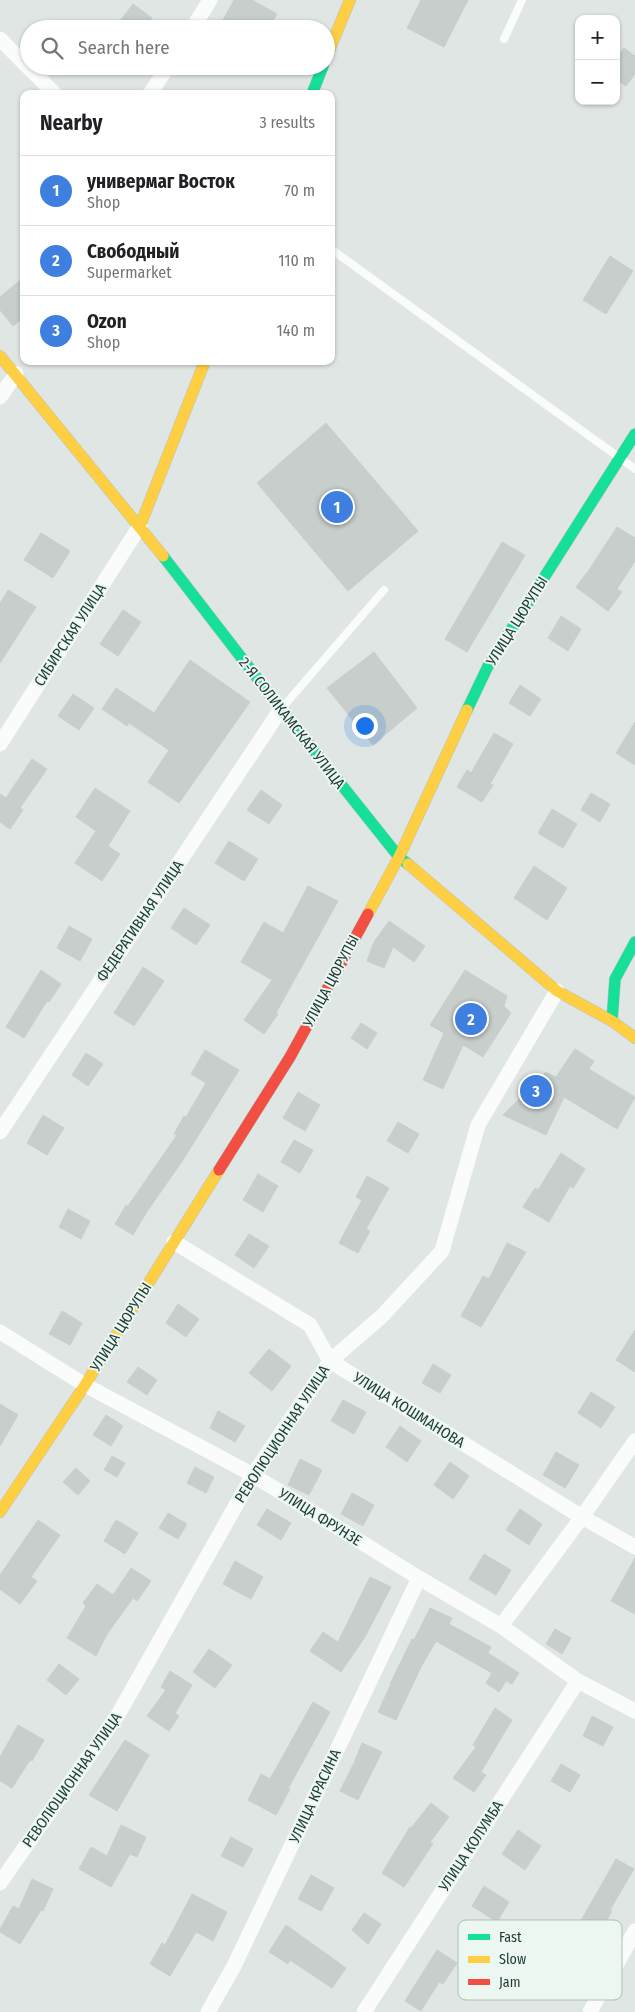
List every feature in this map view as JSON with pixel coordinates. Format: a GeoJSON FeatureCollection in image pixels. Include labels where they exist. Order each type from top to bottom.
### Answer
{"type":"FeatureCollection","features":[{"type":"Feature","properties":{"kind":"street"},"geometry":{"type":"LineString","coordinates":[[198,20],[210,0]]}},
{"type":"Feature","properties":{"kind":"street"},"geometry":{"type":"LineString","coordinates":[[335,36],[350,0]]}},
{"type":"Feature","properties":{"kind":"street"},"geometry":{"type":"LineString","coordinates":[[0,40],[20,60]]}},
{"type":"Feature","properties":{"kind":"street"},"geometry":{"type":"LineString","coordinates":[[36,75],[51,90]]}},
{"type":"Feature","properties":{"kind":"street"},"geometry":{"type":"LineString","coordinates":[[153,90],[162,75]]}},
{"type":"Feature","properties":{"kind":"street"},"geometry":{"type":"LineString","coordinates":[[314,90],[319,75]]}},
{"type":"Feature","properties":{"kind":"street","name":"2-Я СОЛИКАМСКАЯ УЛИЦА"},"geometry":{"type":"LineString","coordinates":[[0,356],[140,526],[281,709],[399,857],[557,991],[612,1021],[635,1038]]}},
{"type":"Feature","properties":{"kind":"street"},"geometry":{"type":"LineString","coordinates":[[140,526],[203,365]]}},
{"type":"Feature","properties":{"kind":"street"},"geometry":{"type":"LineString","coordinates":[[0,396],[16,374]]}},
{"type":"Feature","properties":{"kind":"street","name":"УЛИЦА ЦЮРУПЫ"},"geometry":{"type":"LineString","coordinates":[[0,1512],[85,1385],[290,1057],[399,857],[488,666],[635,434]]}},
{"type":"Feature","properties":{"kind":"street","name":"СИБИРСКАЯ УЛИЦА"},"geometry":{"type":"LineString","coordinates":[[0,744],[140,526]]}},
{"type":"Feature","properties":{"kind":"street","name":"ФЕДЕРАТИВНАЯ УЛИЦА"},"geometry":{"type":"LineString","coordinates":[[0,1132],[281,709]]}},
{"type":"Feature","properties":{"kind":"street"},"geometry":{"type":"LineString","coordinates":[[612,1021],[615,979],[635,942]]}},
{"type":"Feature","properties":{"kind":"street","name":"РЕВОЛЮЦИОННАЯ УЛИЦА"},"geometry":{"type":"LineString","coordinates":[[0,1883],[119,1713],[253,1475],[330,1361],[382,1316],[442,1251],[478,1125],[557,991]]}},
{"type":"Feature","properties":{"kind":"street","name":"УЛИЦА КОШМАНОВА"},"geometry":{"type":"LineString","coordinates":[[174,1242],[310,1325],[330,1361],[582,1517],[635,1547]]}},
{"type":"Feature","properties":{"kind":"street","name":"УЛИЦА ФРУНЗЕ"},"geometry":{"type":"LineString","coordinates":[[0,1332],[85,1385],[253,1475],[419,1578],[501,1626],[578,1681],[635,1711]]}},
{"type":"Feature","properties":{"kind":"street"},"geometry":{"type":"LineString","coordinates":[[501,1626],[582,1517],[635,1441]]}},
{"type":"Feature","properties":{"kind":"street","name":"УЛИЦА КРАСИНА"},"geometry":{"type":"LineString","coordinates":[[208,2012],[234,1966],[419,1578]]}},
{"type":"Feature","properties":{"kind":"street","name":"УЛИЦА КОЛУМБА"},"geometry":{"type":"LineString","coordinates":[[364,2012],[578,1681]]}},
{"type":"Feature","properties":{"kind":"street"},"geometry":{"type":"LineString","coordinates":[[622,1955],[635,1932]]}},
{"type":"Feature","properties":{"kind":"street"},"geometry":{"type":"LineString","coordinates":[[590,2012],[597,2000]]}},
{"type":"Feature","properties":{"kind":"lane"},"geometry":{"type":"LineString","coordinates":[[504,39],[522,0]]}},
{"type":"Feature","properties":{"kind":"lane"},"geometry":{"type":"LineString","coordinates":[[335,252],[635,469]]}},
{"type":"Feature","properties":{"kind":"lane"},"geometry":{"type":"LineString","coordinates":[[281,709],[384,590]]}},
{"type":"Feature","properties":{"kind":"building"},"geometry":{"type":"Polygon","coordinates":[[[234,0],[252,0],[277,14],[273,20],[223,20],[234,0]]]}},
{"type":"Feature","properties":{"kind":"building"},"geometry":{"type":"Polygon","coordinates":[[[421,0],[468,0],[444,47],[407,28],[421,0]]]}},
{"type":"Feature","properties":{"kind":"building"},"geometry":{"type":"Polygon","coordinates":[[[133,4],[152,18],[151,20],[121,20],[133,4]]]}},
{"type":"Feature","properties":{"kind":"building"},"geometry":{"type":"Polygon","coordinates":[[[624,48],[635,56],[635,74],[626,86],[620,82],[620,53],[624,48]]]}},
{"type":"Feature","properties":{"kind":"building"},"geometry":{"type":"Polygon","coordinates":[[[610,256],[633,271],[606,314],[583,300],[610,256]]]}},
{"type":"Feature","properties":{"kind":"building"},"geometry":{"type":"Polygon","coordinates":[[[20,280],[20,320],[13,326],[0,310],[0,297],[20,280]]]}},
{"type":"Feature","properties":{"kind":"building"},"geometry":{"type":"Polygon","coordinates":[[[326,423],[418,531],[348,591],[257,483],[326,423]]]}},
{"type":"Feature","properties":{"kind":"building"},"geometry":{"type":"Polygon","coordinates":[[[617,527],[635,538],[635,561],[617,589],[622,592],[608,611],[576,587],[617,527]]]}},
{"type":"Feature","properties":{"kind":"building"},"geometry":{"type":"Polygon","coordinates":[[[41,533],[70,551],[53,578],[24,560],[41,533]]]}},
{"type":"Feature","properties":{"kind":"building"},"geometry":{"type":"Polygon","coordinates":[[[502,542],[525,555],[467,652],[445,639],[502,542]]]}},
{"type":"Feature","properties":{"kind":"building"},"geometry":{"type":"Polygon","coordinates":[[[8,590],[36,607],[0,663],[0,603],[8,590]]]}},
{"type":"Feature","properties":{"kind":"building"},"geometry":{"type":"Polygon","coordinates":[[[123,610],[141,622],[118,656],[100,644],[123,610]]]}},
{"type":"Feature","properties":{"kind":"building"},"geometry":{"type":"Polygon","coordinates":[[[561,616],[581,629],[568,651],[548,638],[561,616]]]}},
{"type":"Feature","properties":{"kind":"building"},"geometry":{"type":"Polygon","coordinates":[[[374,652],[417,708],[373,745],[327,688],[374,652]]]}},
{"type":"Feature","properties":{"kind":"building"},"geometry":{"type":"Polygon","coordinates":[[[190,660],[250,702],[179,803],[148,782],[169,750],[129,723],[127,726],[102,709],[116,688],[154,713],[190,660]]]}},
{"type":"Feature","properties":{"kind":"building"},"geometry":{"type":"Polygon","coordinates":[[[520,685],[541,699],[530,716],[509,703],[520,685]]]}},
{"type":"Feature","properties":{"kind":"building"},"geometry":{"type":"Polygon","coordinates":[[[73,694],[94,708],[79,730],[58,716],[73,694]]]}},
{"type":"Feature","properties":{"kind":"building"},"geometry":{"type":"Polygon","coordinates":[[[635,722],[635,765],[616,753],[635,722]]]}},
{"type":"Feature","properties":{"kind":"building"},"geometry":{"type":"Polygon","coordinates":[[[494,733],[513,744],[490,784],[493,785],[482,802],[457,787],[467,770],[471,773],[494,733]]]}},
{"type":"Feature","properties":{"kind":"building"},"geometry":{"type":"Polygon","coordinates":[[[32,759],[47,769],[20,808],[23,810],[10,829],[0,822],[0,794],[6,798],[32,759]]]}},
{"type":"Feature","properties":{"kind":"building"},"geometry":{"type":"Polygon","coordinates":[[[95,788],[130,811],[108,846],[120,854],[102,881],[75,863],[96,831],[76,817],[95,788]]]}},
{"type":"Feature","properties":{"kind":"building"},"geometry":{"type":"Polygon","coordinates":[[[261,790],[282,805],[269,824],[247,810],[261,790]]]}},
{"type":"Feature","properties":{"kind":"building"},"geometry":{"type":"Polygon","coordinates":[[[591,793],[610,804],[600,822],[581,810],[591,793]]]}},
{"type":"Feature","properties":{"kind":"building"},"geometry":{"type":"Polygon","coordinates":[[[552,809],[577,824],[563,848],[538,833],[552,809]]]}},
{"type":"Feature","properties":{"kind":"building"},"geometry":{"type":"Polygon","coordinates":[[[229,841],[258,859],[244,881],[215,863],[229,841]]]}},
{"type":"Feature","properties":{"kind":"building"},"geometry":{"type":"Polygon","coordinates":[[[534,866],[567,888],[547,920],[514,898],[534,866]]]}},
{"type":"Feature","properties":{"kind":"building"},"geometry":{"type":"Polygon","coordinates":[[[308,886],[338,901],[276,1013],[278,1014],[264,1034],[244,1020],[272,980],[241,962],[264,922],[283,933],[308,886]]]}},
{"type":"Feature","properties":{"kind":"building"},"geometry":{"type":"Polygon","coordinates":[[[184,908],[210,925],[196,945],[171,928],[184,908]]]}},
{"type":"Feature","properties":{"kind":"building"},"geometry":{"type":"Polygon","coordinates":[[[389,921],[425,946],[414,962],[393,947],[384,968],[367,961],[374,942],[389,921]]]}},
{"type":"Feature","properties":{"kind":"building"},"geometry":{"type":"Polygon","coordinates":[[[69,926],[92,939],[80,961],[57,948],[69,926]]]}},
{"type":"Feature","properties":{"kind":"building"},"geometry":{"type":"Polygon","coordinates":[[[143,967],[164,981],[134,1026],[114,1013],[143,967]]]}},
{"type":"Feature","properties":{"kind":"building"},"geometry":{"type":"Polygon","coordinates":[[[41,970],[61,984],[49,1002],[47,1001],[24,1038],[6,1027],[41,970]]]}},
{"type":"Feature","properties":{"kind":"building"},"geometry":{"type":"Polygon","coordinates":[[[465,970],[507,996],[504,1006],[511,1013],[483,1057],[463,1045],[443,1089],[423,1080],[444,1033],[430,1025],[465,970]]]}},
{"type":"Feature","properties":{"kind":"building"},"geometry":{"type":"Polygon","coordinates":[[[361,1023],[377,1033],[367,1049],[351,1038],[361,1023]]]}},
{"type":"Feature","properties":{"kind":"building"},"geometry":{"type":"Polygon","coordinates":[[[575,1049],[594,1061],[589,1069],[635,1097],[617,1129],[564,1097],[546,1135],[503,1115],[546,1072],[556,1077],[575,1049]]]}},
{"type":"Feature","properties":{"kind":"building"},"geometry":{"type":"Polygon","coordinates":[[[205,1050],[239,1070],[183,1160],[133,1235],[115,1224],[126,1205],[128,1206],[177,1135],[174,1134],[206,1083],[191,1074],[205,1050]]]}},
{"type":"Feature","properties":{"kind":"building"},"geometry":{"type":"Polygon","coordinates":[[[86,1053],[103,1064],[88,1086],[72,1075],[86,1053]]]}},
{"type":"Feature","properties":{"kind":"building"},"geometry":{"type":"Polygon","coordinates":[[[298,1092],[320,1105],[305,1131],[283,1118],[298,1092]]]}},
{"type":"Feature","properties":{"kind":"building"},"geometry":{"type":"Polygon","coordinates":[[[43,1115],[64,1128],[47,1155],[27,1143],[43,1115]]]}},
{"type":"Feature","properties":{"kind":"building"},"geometry":{"type":"Polygon","coordinates":[[[398,1122],[419,1134],[408,1153],[387,1141],[398,1122]]]}},
{"type":"Feature","properties":{"kind":"building"},"geometry":{"type":"Polygon","coordinates":[[[294,1140],[313,1150],[300,1173],[281,1162],[294,1140]]]}},
{"type":"Feature","properties":{"kind":"building"},"geometry":{"type":"Polygon","coordinates":[[[561,1153],[585,1169],[573,1188],[570,1186],[549,1222],[523,1207],[535,1188],[538,1190],[561,1153]]]}},
{"type":"Feature","properties":{"kind":"building"},"geometry":{"type":"Polygon","coordinates":[[[258,1174],[278,1186],[263,1212],[243,1200],[258,1174]]]}},
{"type":"Feature","properties":{"kind":"building"},"geometry":{"type":"Polygon","coordinates":[[[367,1176],[389,1188],[366,1229],[370,1231],[358,1253],[339,1243],[362,1200],[356,1197],[367,1176]]]}},
{"type":"Feature","properties":{"kind":"building"},"geometry":{"type":"Polygon","coordinates":[[[68,1209],[90,1221],[81,1239],[59,1227],[68,1209]]]}},
{"type":"Feature","properties":{"kind":"building"},"geometry":{"type":"Polygon","coordinates":[[[249,1234],[269,1246],[254,1268],[235,1255],[249,1234]]]}},
{"type":"Feature","properties":{"kind":"building"},"geometry":{"type":"Polygon","coordinates":[[[507,1243],[526,1252],[481,1327],[461,1316],[483,1276],[489,1279],[507,1243]]]}},
{"type":"Feature","properties":{"kind":"building"},"geometry":{"type":"Polygon","coordinates":[[[178,1304],[199,1319],[186,1337],[166,1323],[178,1304]]]}},
{"type":"Feature","properties":{"kind":"building"},"geometry":{"type":"Polygon","coordinates":[[[62,1311],[82,1323],[70,1345],[49,1334],[62,1311]]]}},
{"type":"Feature","properties":{"kind":"building"},"geometry":{"type":"Polygon","coordinates":[[[635,1330],[635,1372],[616,1360],[635,1330]]]}},
{"type":"Feature","properties":{"kind":"building"},"geometry":{"type":"Polygon","coordinates":[[[269,1349],[291,1366],[272,1391],[249,1373],[269,1349]]]}},
{"type":"Feature","properties":{"kind":"building"},"geometry":{"type":"Polygon","coordinates":[[[433,1364],[451,1375],[440,1393],[422,1383],[433,1364]]]}},
{"type":"Feature","properties":{"kind":"building"},"geometry":{"type":"Polygon","coordinates":[[[138,1367],[157,1380],[147,1395],[127,1382],[138,1367]]]}},
{"type":"Feature","properties":{"kind":"building"},"geometry":{"type":"Polygon","coordinates":[[[591,1392],[615,1407],[601,1428],[578,1413],[591,1392]]]}},
{"type":"Feature","properties":{"kind":"building"},"geometry":{"type":"Polygon","coordinates":[[[343,1400],[366,1412],[354,1434],[331,1421],[343,1400]]]}},
{"type":"Feature","properties":{"kind":"building"},"geometry":{"type":"Polygon","coordinates":[[[0,1404],[18,1415],[0,1446],[0,1404]]]}},
{"type":"Feature","properties":{"kind":"building"},"geometry":{"type":"Polygon","coordinates":[[[218,1411],[245,1426],[235,1442],[210,1428],[218,1411]]]}},
{"type":"Feature","properties":{"kind":"building"},"geometry":{"type":"Polygon","coordinates":[[[106,1415],[123,1426],[111,1446],[93,1435],[106,1415]]]}},
{"type":"Feature","properties":{"kind":"building"},"geometry":{"type":"Polygon","coordinates":[[[400,1426],[421,1441],[407,1462],[386,1447],[400,1426]]]}},
{"type":"Feature","properties":{"kind":"building"},"geometry":{"type":"Polygon","coordinates":[[[556,1452],[579,1465],[565,1488],[543,1475],[556,1452]]]}},
{"type":"Feature","properties":{"kind":"building"},"geometry":{"type":"Polygon","coordinates":[[[112,1456],[125,1463],[117,1477],[104,1470],[112,1456]]]}},
{"type":"Feature","properties":{"kind":"building"},"geometry":{"type":"Polygon","coordinates":[[[300,1459],[322,1470],[309,1495],[288,1485],[300,1459]]]}},
{"type":"Feature","properties":{"kind":"building"},"geometry":{"type":"Polygon","coordinates":[[[450,1462],[469,1476],[453,1499],[434,1485],[450,1462]]]}},
{"type":"Feature","properties":{"kind":"building"},"geometry":{"type":"Polygon","coordinates":[[[195,1467],[214,1477],[206,1493],[187,1483],[195,1467]]]}},
{"type":"Feature","properties":{"kind":"building"},"geometry":{"type":"Polygon","coordinates":[[[76,1468],[90,1481],[78,1495],[63,1482],[76,1468]]]}},
{"type":"Feature","properties":{"kind":"building"},"geometry":{"type":"Polygon","coordinates":[[[352,1493],[374,1505],[363,1526],[341,1514],[352,1493]]]}},
{"type":"Feature","properties":{"kind":"building"},"geometry":{"type":"Polygon","coordinates":[[[267,1509],[291,1523],[281,1540],[257,1525],[267,1509]]]}},
{"type":"Feature","properties":{"kind":"building"},"geometry":{"type":"Polygon","coordinates":[[[520,1509],[542,1524],[529,1545],[506,1530],[520,1509]]]}},
{"type":"Feature","properties":{"kind":"building"},"geometry":{"type":"Polygon","coordinates":[[[168,1513],[187,1524],[178,1539],[159,1528],[168,1513]]]}},
{"type":"Feature","properties":{"kind":"building"},"geometry":{"type":"Polygon","coordinates":[[[38,1520],[60,1535],[31,1577],[37,1581],[20,1604],[0,1589],[0,1575],[38,1520]]]}},
{"type":"Feature","properties":{"kind":"building"},"geometry":{"type":"Polygon","coordinates":[[[116,1520],[138,1533],[125,1554],[104,1541],[116,1520]]]}},
{"type":"Feature","properties":{"kind":"building"},"geometry":{"type":"Polygon","coordinates":[[[484,1554],[511,1570],[496,1595],[469,1579],[484,1554]]]}},
{"type":"Feature","properties":{"kind":"building"},"geometry":{"type":"Polygon","coordinates":[[[635,1558],[635,1614],[611,1601],[635,1558]]]}},
{"type":"Feature","properties":{"kind":"building"},"geometry":{"type":"Polygon","coordinates":[[[235,1561],[263,1577],[251,1599],[223,1584],[235,1561]]]}},
{"type":"Feature","properties":{"kind":"building"},"geometry":{"type":"Polygon","coordinates":[[[131,1568],[151,1581],[137,1601],[133,1598],[107,1634],[96,1656],[67,1638],[86,1606],[83,1603],[97,1584],[113,1595],[131,1568]]]}},
{"type":"Feature","properties":{"kind":"building"},"geometry":{"type":"Polygon","coordinates":[[[370,1577],[391,1587],[365,1637],[341,1672],[310,1651],[323,1632],[338,1642],[370,1577]]]}},
{"type":"Feature","properties":{"kind":"building"},"geometry":{"type":"Polygon","coordinates":[[[430,1608],[452,1618],[449,1624],[491,1647],[488,1653],[519,1673],[512,1684],[506,1681],[499,1692],[486,1683],[492,1673],[436,1641],[421,1667],[396,1720],[378,1712],[412,1639],[414,1640],[430,1608]]]}},
{"type":"Feature","properties":{"kind":"building"},"geometry":{"type":"Polygon","coordinates":[[[555,1629],[571,1638],[562,1654],[546,1644],[555,1629]]]}},
{"type":"Feature","properties":{"kind":"building"},"geometry":{"type":"Polygon","coordinates":[[[209,1649],[232,1665],[215,1688],[193,1672],[209,1649]]]}},
{"type":"Feature","properties":{"kind":"building"},"geometry":{"type":"Polygon","coordinates":[[[59,1664],[79,1679],[66,1695],[47,1680],[59,1664]]]}},
{"type":"Feature","properties":{"kind":"building"},"geometry":{"type":"Polygon","coordinates":[[[170,1671],[192,1685],[175,1713],[179,1716],[169,1731],[147,1716],[166,1690],[161,1687],[170,1671]]]}},
{"type":"Feature","properties":{"kind":"building"},"geometry":{"type":"Polygon","coordinates":[[[313,1702],[330,1712],[276,1815],[248,1800],[261,1774],[270,1779],[313,1702]]]}},
{"type":"Feature","properties":{"kind":"building"},"geometry":{"type":"Polygon","coordinates":[[[495,1708],[512,1720],[481,1772],[486,1775],[474,1792],[453,1778],[476,1747],[473,1745],[495,1708]]]}},
{"type":"Feature","properties":{"kind":"building"},"geometry":{"type":"Polygon","coordinates":[[[592,1716],[613,1727],[603,1746],[583,1736],[592,1716]]]}},
{"type":"Feature","properties":{"kind":"building"},"geometry":{"type":"Polygon","coordinates":[[[18,1725],[44,1740],[32,1761],[30,1760],[12,1788],[0,1781],[0,1757],[18,1725]]]}},
{"type":"Feature","properties":{"kind":"building"},"geometry":{"type":"Polygon","coordinates":[[[125,1740],[149,1755],[117,1811],[89,1795],[125,1740]]]}},
{"type":"Feature","properties":{"kind":"building"},"geometry":{"type":"Polygon","coordinates":[[[362,1743],[382,1752],[358,1800],[340,1791],[362,1743]]]}},
{"type":"Feature","properties":{"kind":"building"},"geometry":{"type":"Polygon","coordinates":[[[561,1764],[580,1775],[570,1792],[551,1781],[561,1764]]]}},
{"type":"Feature","properties":{"kind":"building"},"geometry":{"type":"Polygon","coordinates":[[[431,1803],[449,1817],[430,1842],[433,1844],[404,1887],[382,1873],[410,1827],[431,1803]]]}},
{"type":"Feature","properties":{"kind":"building"},"geometry":{"type":"Polygon","coordinates":[[[121,1825],[146,1837],[137,1857],[130,1854],[111,1887],[79,1869],[91,1847],[107,1856],[121,1825]]]}},
{"type":"Feature","properties":{"kind":"building"},"geometry":{"type":"Polygon","coordinates":[[[518,1830],[541,1846],[525,1870],[502,1854],[518,1830]]]}},
{"type":"Feature","properties":{"kind":"building"},"geometry":{"type":"Polygon","coordinates":[[[231,1837],[253,1849],[243,1867],[221,1856],[231,1837]]]}},
{"type":"Feature","properties":{"kind":"building"},"geometry":{"type":"Polygon","coordinates":[[[616,1859],[634,1869],[610,1910],[612,1911],[607,1920],[581,1920],[616,1859]]]}},
{"type":"Feature","properties":{"kind":"building"},"geometry":{"type":"Polygon","coordinates":[[[311,1875],[334,1888],[321,1911],[298,1899],[311,1875]]]}},
{"type":"Feature","properties":{"kind":"building"},"geometry":{"type":"Polygon","coordinates":[[[32,1879],[53,1889],[43,1911],[41,1910],[20,1944],[0,1932],[0,1929],[13,1906],[19,1909],[32,1879]]]}},
{"type":"Feature","properties":{"kind":"building"},"geometry":{"type":"Polygon","coordinates":[[[484,1886],[509,1902],[498,1920],[494,1920],[472,1906],[484,1886]]]}},
{"type":"Feature","properties":{"kind":"building"},"geometry":{"type":"Polygon","coordinates":[[[192,1894],[227,1912],[213,1941],[196,1932],[170,1976],[150,1964],[162,1943],[165,1945],[192,1894]]]}},
{"type":"Feature","properties":{"kind":"building"},"geometry":{"type":"Polygon","coordinates":[[[364,1913],[381,1924],[368,1944],[352,1930],[364,1913]]]}},
{"type":"Feature","properties":{"kind":"building"},"geometry":{"type":"Polygon","coordinates":[[[286,1925],[346,1968],[332,1988],[290,1960],[288,1964],[269,1952],[286,1925]]]}},
{"type":"Feature","properties":{"kind":"building"},"geometry":{"type":"Polygon","coordinates":[[[437,1950],[457,1963],[443,1984],[439,1982],[421,2011],[405,2001],[437,1950]]]}},
{"type":"Feature","properties":{"kind":"traffic: fast"},"geometry":{"type":"LineString","coordinates":[[314,90],[319,75]]}},
{"type":"Feature","properties":{"kind":"traffic: fast"},"geometry":{"type":"LineString","coordinates":[[467,710],[488,666],[635,434]]}},
{"type":"Feature","properties":{"kind":"traffic: fast"},"geometry":{"type":"LineString","coordinates":[[163,556],[281,709],[399,857],[408,864]]}},
{"type":"Feature","properties":{"kind":"traffic: fast"},"geometry":{"type":"LineString","coordinates":[[612,1021],[615,979],[635,942]]}},
{"type":"Feature","properties":{"kind":"traffic: slow"},"geometry":{"type":"LineString","coordinates":[[335,36],[350,0]]}},
{"type":"Feature","properties":{"kind":"traffic: slow"},"geometry":{"type":"LineString","coordinates":[[0,356],[163,556]]}},
{"type":"Feature","properties":{"kind":"traffic: slow"},"geometry":{"type":"LineString","coordinates":[[140,526],[203,365]]}},
{"type":"Feature","properties":{"kind":"traffic: slow"},"geometry":{"type":"LineString","coordinates":[[368,914],[399,857],[467,710]]}},
{"type":"Feature","properties":{"kind":"traffic: slow"},"geometry":{"type":"LineString","coordinates":[[408,864],[557,991],[612,1021],[635,1038]]}},
{"type":"Feature","properties":{"kind":"traffic: slow"},"geometry":{"type":"LineString","coordinates":[[0,1512],[85,1385],[219,1170]]}},
{"type":"Feature","properties":{"kind":"traffic: jam"},"geometry":{"type":"LineString","coordinates":[[219,1170],[290,1057],[368,914]]}},
{"type":"Feature","properties":{"kind":"place","name":"универмаг Восток"},"geometry":{"type":"Point","coordinates":[337,507]}},
{"type":"Feature","properties":{"kind":"place","name":"Свободный"},"geometry":{"type":"Point","coordinates":[471,1019]}},
{"type":"Feature","properties":{"kind":"place","name":"Ozon"},"geometry":{"type":"Point","coordinates":[536,1091]}}]}
